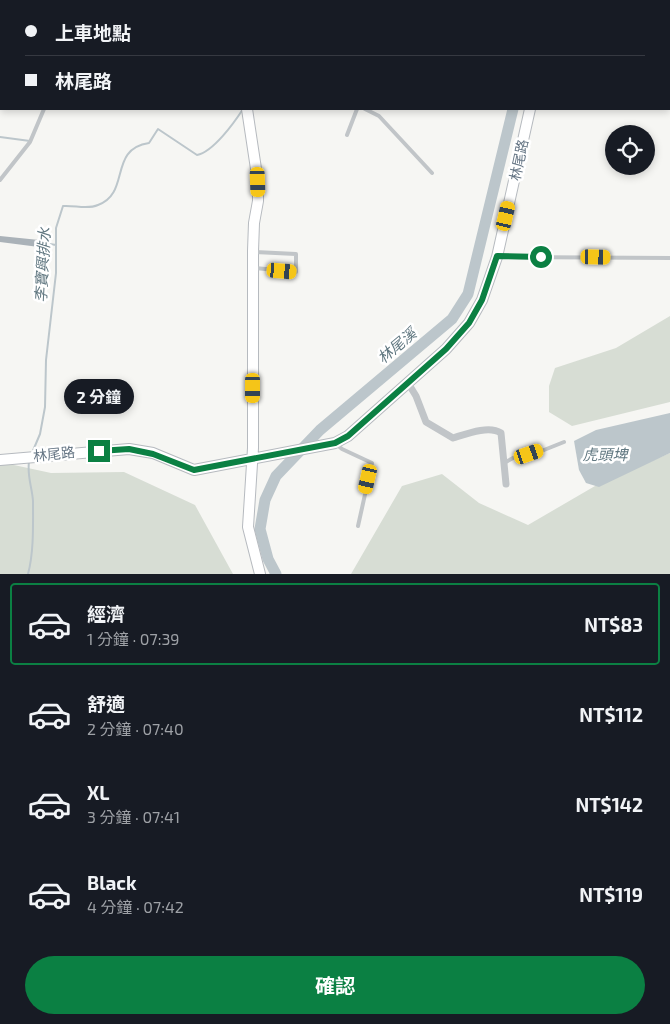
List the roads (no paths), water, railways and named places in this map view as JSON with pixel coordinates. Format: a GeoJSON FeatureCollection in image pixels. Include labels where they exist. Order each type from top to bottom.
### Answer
{"type":"FeatureCollection","features":[{"type":"Feature","properties":{"kind":"street"},"geometry":{"type":"LineString","coordinates":[[247,110],[258,201],[254,223],[253,251],[253,460],[248,527],[260,574]]}},
{"type":"Feature","properties":{"kind":"street","name":"林尾路"},"geometry":{"type":"LineString","coordinates":[[0,460],[129,449],[153,454],[194,470],[335,443],[348,436],[446,349],[469,323],[482,300],[497,256],[530,110]]}},
{"type":"Feature","properties":{"kind":"street"},"geometry":{"type":"LineString","coordinates":[[408,383],[416,396],[426,422],[453,438],[463,433],[488,430],[499,431],[506,484]]}},
{"type":"Feature","properties":{"kind":"lane"},"geometry":{"type":"LineString","coordinates":[[0,180],[30,142],[44,110]]}},
{"type":"Feature","properties":{"kind":"lane"},"geometry":{"type":"LineString","coordinates":[[347,135],[357,110]]}},
{"type":"Feature","properties":{"kind":"lane"},"geometry":{"type":"LineString","coordinates":[[367,110],[379,116],[432,173]]}},
{"type":"Feature","properties":{"kind":"lane"},"geometry":{"type":"LineString","coordinates":[[253,251],[296,254],[296,272],[253,268]]}},
{"type":"Feature","properties":{"kind":"lane"},"geometry":{"type":"LineString","coordinates":[[497,256],[670,258]]}},
{"type":"Feature","properties":{"kind":"lane"},"geometry":{"type":"LineString","coordinates":[[504,463],[513,458],[544,450],[564,442]]}},
{"type":"Feature","properties":{"kind":"lane"},"geometry":{"type":"LineString","coordinates":[[335,443],[342,450],[372,463],[358,526]]}},
{"type":"Feature","properties":{"kind":"water","name":"虎頭埤"},"geometry":{"type":"Polygon","coordinates":[[[670,413],[670,453],[599,487],[586,483],[579,470],[574,441],[596,430],[670,413]]]}},
{"type":"Feature","properties":{"kind":"waterway","name":"李寶興排水"},"geometry":{"type":"LineString","coordinates":[[32,453],[40,434],[45,407],[46,360],[56,273],[56,228],[63,206],[90,207],[108,199],[114,191],[128,154],[136,147],[149,143],[158,129],[197,155],[210,149],[229,129],[242,110]]}},
{"type":"Feature","properties":{"kind":"waterway","name":"林尾溪"},"geometry":{"type":"LineString","coordinates":[[276,574],[268,559],[260,529],[265,500],[276,476],[320,430],[452,319],[468,294],[513,110]]}},
{"type":"Feature","properties":{"kind":"waterway"},"geometry":{"type":"LineString","coordinates":[[0,137],[30,141]]}},
{"type":"Feature","properties":{"kind":"waterway"},"geometry":{"type":"LineString","coordinates":[[37,242],[56,245]]}},
{"type":"Feature","properties":{"kind":"waterway","name":"李寶興排水"},"geometry":{"type":"LineString","coordinates":[[28,574],[33,528],[33,501],[29,477],[29,462]]}}]}
